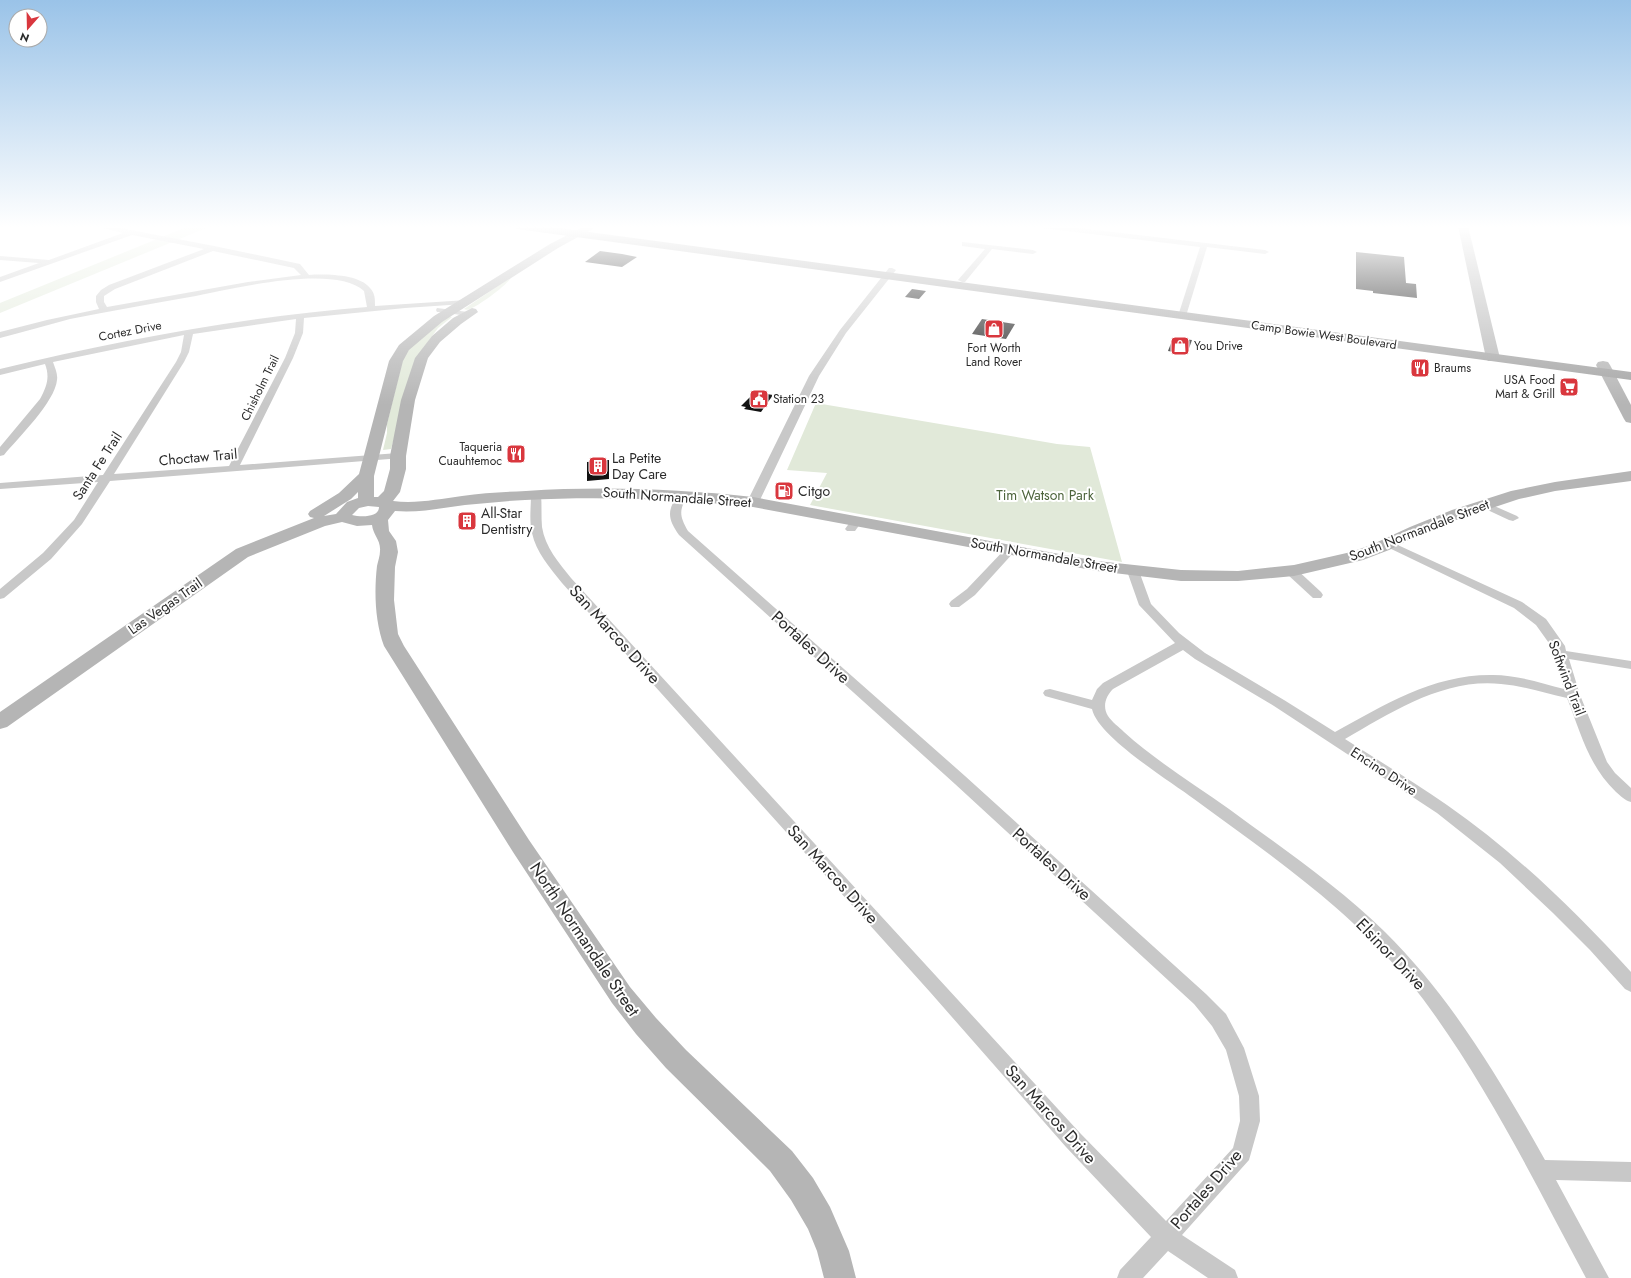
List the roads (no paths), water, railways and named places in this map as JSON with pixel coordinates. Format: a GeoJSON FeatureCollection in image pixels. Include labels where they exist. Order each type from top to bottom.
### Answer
{"type":"FeatureCollection","features":[{"type":"Feature","properties":{"kind":"main road","name":"Camp Bowie West Boulevard"},"geometry":{"type":"LineString","coordinates":[[985,286],[1605,369],[1631,376]]}},
{"type":"Feature","properties":{"kind":"main road","name":"Camp Bowie West Boulevard"},"geometry":{"type":"LineString","coordinates":[[1001,286],[1183,312]]}},
{"type":"Feature","properties":{"kind":"main road","name":"Camp Bowie West Boulevard"},"geometry":{"type":"LineString","coordinates":[[1605,369],[1631,369]]}},
{"type":"Feature","properties":{"kind":"street"},"geometry":{"type":"LineString","coordinates":[[104,310],[99,302],[99,299],[101,295],[116,286]]}},
{"type":"Feature","properties":{"kind":"street"},"geometry":{"type":"LineString","coordinates":[[0,335],[104,310],[246,286]]}},
{"type":"Feature","properties":{"kind":"street"},"geometry":{"type":"LineString","coordinates":[[364,286],[371,295],[371,309]]}},
{"type":"Feature","properties":{"kind":"street"},"geometry":{"type":"LineString","coordinates":[[383,510],[392,492],[398,469],[398,456],[408,400],[422,358],[436,339],[496,286]]}},
{"type":"Feature","properties":{"kind":"street"},"geometry":{"type":"LineString","coordinates":[[500,294],[499,291],[506,286]]}},
{"type":"Feature","properties":{"kind":"street"},"geometry":{"type":"LineString","coordinates":[[753,502],[814,376],[846,327],[880,286]]}},
{"type":"Feature","properties":{"kind":"street"},"geometry":{"type":"LineString","coordinates":[[1183,312],[1191,286]]}},
{"type":"Feature","properties":{"kind":"street"},"geometry":{"type":"LineString","coordinates":[[1477,286],[1492,354]]}},
{"type":"Feature","properties":{"kind":"street","name":"Cortez Drive"},"geometry":{"type":"LineString","coordinates":[[0,372],[106,347],[189,332],[300,316],[409,306],[471,308]]}},
{"type":"Feature","properties":{"kind":"street","name":"Cortez Drive"},"geometry":{"type":"LineString","coordinates":[[409,306],[450,311]]}},
{"type":"Feature","properties":{"kind":"street"},"geometry":{"type":"LineString","coordinates":[[242,553],[252,542],[298,519],[316,514],[353,512],[366,500],[366,476],[396,361],[404,348],[431,324],[450,311],[471,308]]}},
{"type":"Feature","properties":{"kind":"street","name":"Chisholm Trail"},"geometry":{"type":"LineString","coordinates":[[233,468],[289,358],[299,333],[300,316]]}},
{"type":"Feature","properties":{"kind":"street","name":"Santa Fe Trail"},"geometry":{"type":"LineString","coordinates":[[0,595],[30,571],[64,539],[78,522],[180,362],[185,352],[189,332]]}},
{"type":"Feature","properties":{"kind":"street"},"geometry":{"type":"LineString","coordinates":[[0,453],[45,398],[52,385],[53,376],[46,360]]}},
{"type":"Feature","properties":{"kind":"street"},"geometry":{"type":"LineString","coordinates":[[1605,369],[1631,419]]}},
{"type":"Feature","properties":{"kind":"street","name":"Choctaw Trail"},"geometry":{"type":"LineString","coordinates":[[0,486],[398,456]]}},
{"type":"Feature","properties":{"kind":"street"},"geometry":{"type":"LineString","coordinates":[[316,514],[345,496],[366,476]]}},
{"type":"Feature","properties":{"kind":"street","name":"South Normandale Street"},"geometry":{"type":"LineString","coordinates":[[353,512],[368,501],[383,510],[397,515],[446,503],[536,495],[593,492],[683,495],[753,502],[854,525],[1011,549],[1097,566],[1133,571],[1201,576],[1254,575],[1290,571],[1322,565],[1377,549],[1421,528],[1483,504],[1552,488],[1631,476]]}},
{"type":"Feature","properties":{"kind":"street","name":"San Marcos Drive"},"geometry":{"type":"LineString","coordinates":[[536,495],[536,522],[539,539],[551,562],[607,626],[1068,1134],[1165,1236],[1227,1278]]}},
{"type":"Feature","properties":{"kind":"street","name":"Portales Drive"},"geometry":{"type":"LineString","coordinates":[[683,495],[674,511],[674,517],[683,533],[966,785],[1200,999],[1219,1020],[1235,1048],[1249,1096],[1250,1121],[1242,1153],[1128,1278]]}},
{"type":"Feature","properties":{"kind":"street"},"geometry":{"type":"LineString","coordinates":[[1483,504],[1513,518]]}},
{"type":"Feature","properties":{"kind":"street","name":"North Normandale Street"},"geometry":{"type":"LineString","coordinates":[[383,510],[381,531],[388,541],[389,552],[386,567],[385,600],[389,634],[394,646],[429,703],[571,922],[621,994],[646,1026],[676,1059],[780,1161],[802,1189],[819,1218],[833,1251],[840,1278]]}},
{"type":"Feature","properties":{"kind":"street","name":"North Normandale Street"},"geometry":{"type":"LineString","coordinates":[[353,512],[370,532],[380,550],[386,567]]}},
{"type":"Feature","properties":{"kind":"street","name":"Las Vegas Trail"},"geometry":{"type":"LineString","coordinates":[[0,722],[242,553],[309,526],[353,512]]}},
{"type":"Feature","properties":{"kind":"street","name":"Softwind Trail"},"geometry":{"type":"LineString","coordinates":[[1389,544],[1518,605],[1541,622],[1558,646],[1573,695],[1600,763],[1610,777],[1631,797]]}},
{"type":"Feature","properties":{"kind":"street"},"geometry":{"type":"LineString","coordinates":[[954,604],[971,592],[1011,549]]}},
{"type":"Feature","properties":{"kind":"street","name":"Encino Drive"},"geometry":{"type":"LineString","coordinates":[[1133,571],[1145,605],[1174,636],[1200,656],[1334,739],[1442,809],[1506,859],[1559,908],[1596,945],[1631,984]]}},
{"type":"Feature","properties":{"kind":"street"},"geometry":{"type":"LineString","coordinates":[[1290,571],[1317,595]]}},
{"type":"Feature","properties":{"kind":"street"},"geometry":{"type":"LineString","coordinates":[[1050,693],[1098,706],[1102,692],[1108,686],[1184,644]]}},
{"type":"Feature","properties":{"kind":"street"},"geometry":{"type":"LineString","coordinates":[[1560,654],[1631,664]]}},
{"type":"Feature","properties":{"kind":"street"},"geometry":{"type":"LineString","coordinates":[[1334,739],[1406,698],[1444,685],[1472,680],[1494,679],[1573,695]]}},
{"type":"Feature","properties":{"kind":"street","name":"Elsinor Drive"},"geometry":{"type":"LineString","coordinates":[[1098,706],[1100,715],[1105,722],[1136,751],[1200,795],[1312,878],[1379,937],[1428,992],[1460,1037],[1516,1128],[1598,1278]]}},
{"type":"Feature","properties":{"kind":"street"},"geometry":{"type":"LineString","coordinates":[[1539,1170],[1631,1172]]}},
{"type":"Feature","properties":{"kind":"place","name":"Fort Worth Land Rover"},"geometry":{"type":"Point","coordinates":[994,329]}},
{"type":"Feature","properties":{"kind":"place","name":"You Drive"},"geometry":{"type":"Point","coordinates":[1180,346]}},
{"type":"Feature","properties":{"kind":"place","name":"Braums"},"geometry":{"type":"Point","coordinates":[1420,368]}},
{"type":"Feature","properties":{"kind":"place","name":"USA Food Mart & Grill"},"geometry":{"type":"Point","coordinates":[1569,387]}},
{"type":"Feature","properties":{"kind":"place","name":"Station 23"},"geometry":{"type":"Point","coordinates":[759,399]}},
{"type":"Feature","properties":{"kind":"place","name":"Taqueria Cuauhtemoc"},"geometry":{"type":"Point","coordinates":[516,454]}},
{"type":"Feature","properties":{"kind":"place","name":"La Petite Day Care"},"geometry":{"type":"Point","coordinates":[598,466]}},
{"type":"Feature","properties":{"kind":"place","name":"Citgo"},"geometry":{"type":"Point","coordinates":[784,491]}},
{"type":"Feature","properties":{"kind":"place","name":"All-Star Dentistry"},"geometry":{"type":"Point","coordinates":[467,521]}},
{"type":"Feature","properties":{"kind":"park label","name":"Tim Watson Park"},"geometry":{"type":"Point","coordinates":[1045,495]}}]}
